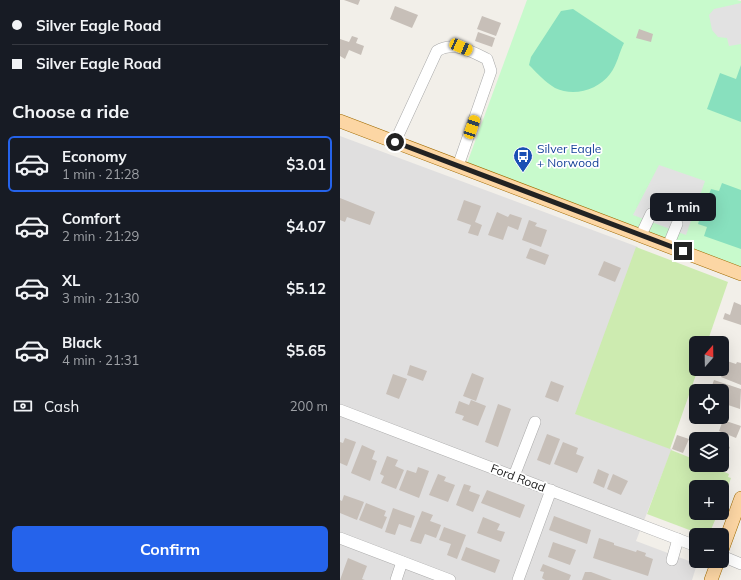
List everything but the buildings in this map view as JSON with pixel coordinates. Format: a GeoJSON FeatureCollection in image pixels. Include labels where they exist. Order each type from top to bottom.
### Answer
{"type":"FeatureCollection","features":[{"type":"Feature","properties":{"kind":"main road"},"geometry":{"type":"LineString","coordinates":[[340,121],[741,274]]}},
{"type":"Feature","properties":{"kind":"main road"},"geometry":{"type":"LineString","coordinates":[[729,531],[741,498]]}},
{"type":"Feature","properties":{"kind":"main road"},"geometry":{"type":"LineString","coordinates":[[711,580],[715,568]]}},
{"type":"Feature","properties":{"kind":"street"},"geometry":{"type":"LineString","coordinates":[[395,142],[437,51],[443,47],[461,47],[487,59],[491,71],[458,166]]}},
{"type":"Feature","properties":{"kind":"street"},"geometry":{"type":"LineString","coordinates":[[641,236],[651,214]]}},
{"type":"Feature","properties":{"kind":"street"},"geometry":{"type":"LineString","coordinates":[[668,246],[677,224]]}},
{"type":"Feature","properties":{"kind":"street","name":"Ford Road"},"geometry":{"type":"LineString","coordinates":[[340,410],[689,543]]}},
{"type":"Feature","properties":{"kind":"street"},"geometry":{"type":"LineString","coordinates":[[514,476],[535,422]]}},
{"type":"Feature","properties":{"kind":"street"},"geometry":{"type":"LineString","coordinates":[[518,580],[551,490]]}},
{"type":"Feature","properties":{"kind":"street"},"geometry":{"type":"LineString","coordinates":[[340,538],[450,580]]}},
{"type":"Feature","properties":{"kind":"street"},"geometry":{"type":"LineString","coordinates":[[672,560],[678,539]]}},
{"type":"Feature","properties":{"kind":"street"},"geometry":{"type":"LineString","coordinates":[[729,559],[741,564]]}},
{"type":"Feature","properties":{"kind":"street"},"geometry":{"type":"LineString","coordinates":[[396,580],[402,562]]}},
{"type":"Feature","properties":{"kind":"shaded area"},"geometry":{"type":"Polygon","coordinates":[[[741,3],[741,44],[729,46],[727,38],[718,37],[712,30],[709,15],[714,9],[741,3]]]}},
{"type":"Feature","properties":{"kind":"shaded area"},"geometry":{"type":"Polygon","coordinates":[[[340,136],[638,247],[576,414],[672,449],[636,541],[689,561],[689,568],[696,568],[692,580],[340,580],[340,136]]]}},
{"type":"Feature","properties":{"kind":"shaded area"},"geometry":{"type":"Polygon","coordinates":[[[659,165],[705,181],[686,235],[633,215],[659,165]]]}},
{"type":"Feature","properties":{"kind":"green space"},"geometry":{"type":"Polygon","coordinates":[[[527,0],[741,1],[741,268],[466,166],[527,0]]]}},
{"type":"Feature","properties":{"kind":"green space"},"geometry":{"type":"Polygon","coordinates":[[[573,9],[624,43],[614,67],[605,80],[592,88],[578,92],[562,91],[551,86],[529,65],[531,57],[561,11],[573,9]]]}},
{"type":"Feature","properties":{"kind":"green space"},"geometry":{"type":"Polygon","coordinates":[[[741,65],[741,122],[707,109],[720,73],[736,79],[741,65]]]}},
{"type":"Feature","properties":{"kind":"green space"},"geometry":{"type":"Polygon","coordinates":[[[722,183],[741,190],[741,249],[704,236],[707,227],[698,224],[702,211],[712,215],[715,206],[706,202],[711,189],[719,191],[722,183]]]}},
{"type":"Feature","properties":{"kind":"green space"},"geometry":{"type":"Polygon","coordinates":[[[636,247],[728,282],[709,336],[689,336],[689,376],[696,376],[693,384],[689,384],[689,395],[670,449],[575,414],[636,247]]]}},
{"type":"Feature","properties":{"kind":"green space"},"geometry":{"type":"Polygon","coordinates":[[[671,450],[689,457],[689,472],[724,472],[729,474],[728,477],[731,478],[729,484],[729,480],[689,480],[689,520],[715,520],[712,528],[689,528],[689,530],[647,514],[671,450]]]}},
{"type":"Feature","properties":{"kind":"place","name":"Silver Eagle + Norwood"},"geometry":{"type":"Point","coordinates":[523,173]}},
{"type":"Feature","properties":{"kind":"route"},"geometry":{"type":"LineString","coordinates":[[395,142],[683,251]]}}]}
